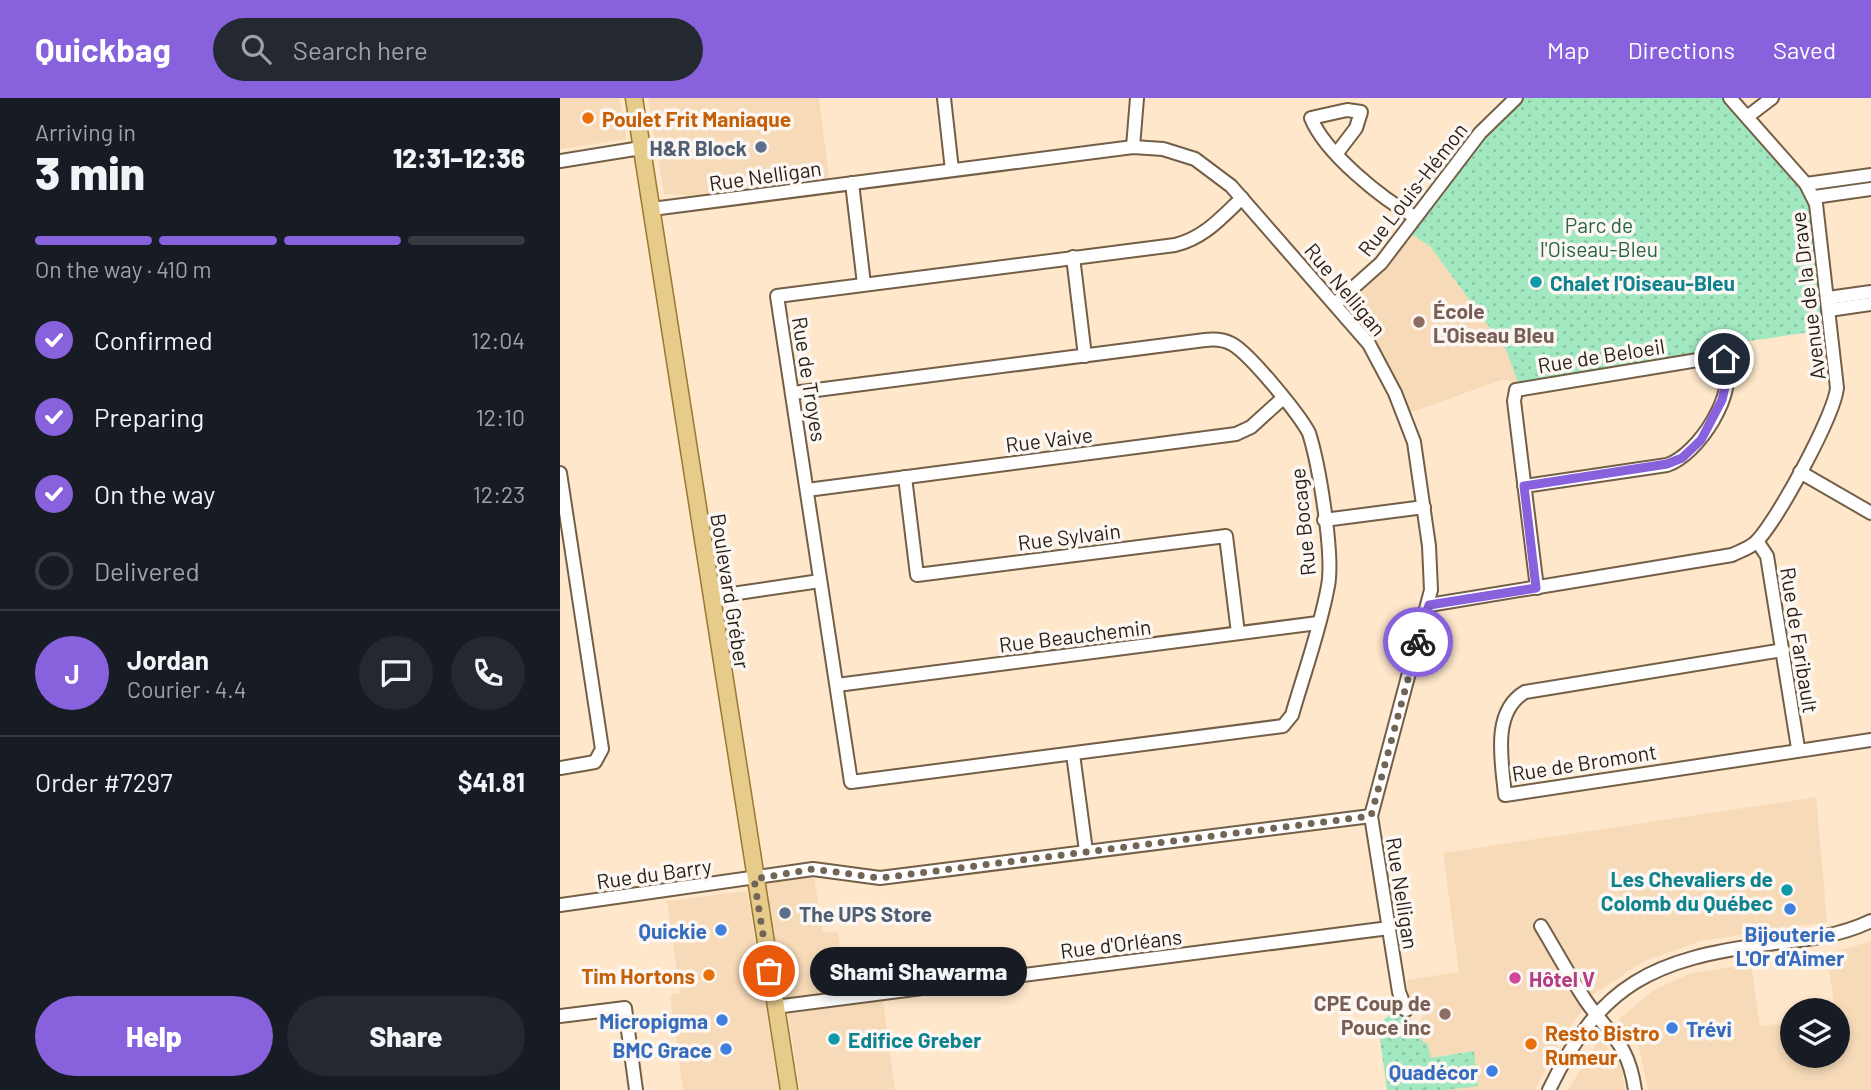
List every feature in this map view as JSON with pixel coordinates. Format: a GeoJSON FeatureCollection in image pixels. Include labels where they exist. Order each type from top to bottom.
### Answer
{"type":"FeatureCollection","features":[{"type":"Feature","properties":{"kind":"main road","name":"Boulevard Gréber"},"geometry":{"type":"LineString","coordinates":[[634,98],[789,1090]]}},
{"type":"Feature","properties":{"kind":"street"},"geometry":{"type":"LineString","coordinates":[[944,98],[952,170]]}},
{"type":"Feature","properties":{"kind":"street"},"geometry":{"type":"LineString","coordinates":[[1133,147],[1137,98]]}},
{"type":"Feature","properties":{"kind":"street","name":"Rue Louis-Hémon"},"geometry":{"type":"LineString","coordinates":[[1336,303],[1381,263],[1480,133],[1516,98]]}},
{"type":"Feature","properties":{"kind":"street","name":"Avenue de la Drave"},"geometry":{"type":"LineString","coordinates":[[1730,98],[1814,197],[1837,374],[1836,399],[1800,472],[1757,541]]}},
{"type":"Feature","properties":{"kind":"street"},"geometry":{"type":"LineString","coordinates":[[1747,117],[1772,98]]}},
{"type":"Feature","properties":{"kind":"street","name":"Rue Nelligan"},"geometry":{"type":"LineString","coordinates":[[652,209],[1133,147],[1163,149],[1195,159],[1223,178],[1242,198],[1369,344],[1395,393],[1414,442],[1431,577],[1429,605],[1371,816],[1399,992],[1406,1010]]}},
{"type":"Feature","properties":{"kind":"street"},"geometry":{"type":"LineString","coordinates":[[560,161],[641,148]]}},
{"type":"Feature","properties":{"kind":"street"},"geometry":{"type":"LineString","coordinates":[[1337,153],[1358,174],[1415,217]]}},
{"type":"Feature","properties":{"kind":"street"},"geometry":{"type":"LineString","coordinates":[[1805,184],[1871,175]]}},
{"type":"Feature","properties":{"kind":"street"},"geometry":{"type":"LineString","coordinates":[[852,183],[864,284]]}},
{"type":"Feature","properties":{"kind":"street"},"geometry":{"type":"LineString","coordinates":[[1814,197],[1871,189]]}},
{"type":"Feature","properties":{"kind":"street","name":"Rue de Troyes"},"geometry":{"type":"LineString","coordinates":[[851,782],[777,296],[1185,243],[1208,230],[1242,198]]}},
{"type":"Feature","properties":{"kind":"street"},"geometry":{"type":"LineString","coordinates":[[1073,257],[1085,356]]}},
{"type":"Feature","properties":{"kind":"street"},"geometry":{"type":"LineString","coordinates":[[1828,304],[1871,292]]}},
{"type":"Feature","properties":{"kind":"street"},"geometry":{"type":"LineString","coordinates":[[1828,304],[1871,304]]}},
{"type":"Feature","properties":{"kind":"street","name":"Rue Bocage"},"geometry":{"type":"LineString","coordinates":[[793,393],[1223,340],[1237,348],[1283,398],[1309,433],[1324,520],[1329,576],[1292,715],[1283,726],[851,782]]}},
{"type":"Feature","properties":{"kind":"street","name":"Rue de Beloeil"},"geometry":{"type":"LineString","coordinates":[[1524,486],[1667,464],[1682,458],[1701,440],[1722,400],[1728,374],[1724,359],[1716,357],[1516,390],[1514,401],[1524,486],[1536,588]]}},
{"type":"Feature","properties":{"kind":"street","name":"Rue Vaive"},"geometry":{"type":"LineString","coordinates":[[807,490],[1237,434],[1251,427],[1283,398]]}},
{"type":"Feature","properties":{"kind":"street"},"geometry":{"type":"LineString","coordinates":[[1800,472],[1871,513]]}},
{"type":"Feature","properties":{"kind":"street"},"geometry":{"type":"LineString","coordinates":[[560,473],[602,749],[595,762],[560,768]]}},
{"type":"Feature","properties":{"kind":"street","name":"Rue Sylvain"},"geometry":{"type":"LineString","coordinates":[[905,477],[917,575],[1226,536],[1238,633]]}},
{"type":"Feature","properties":{"kind":"street"},"geometry":{"type":"LineString","coordinates":[[1324,520],[1424,507]]}},
{"type":"Feature","properties":{"kind":"street"},"geometry":{"type":"LineString","coordinates":[[1429,605],[1722,558],[1757,541]]}},
{"type":"Feature","properties":{"kind":"street","name":"Rue de Faribault"},"geometry":{"type":"LineString","coordinates":[[1757,541],[1767,556],[1798,748]]}},
{"type":"Feature","properties":{"kind":"street"},"geometry":{"type":"LineString","coordinates":[[711,597],[820,581]]}},
{"type":"Feature","properties":{"kind":"street","name":"Rue Beauchemin"},"geometry":{"type":"LineString","coordinates":[[837,685],[1318,623]]}},
{"type":"Feature","properties":{"kind":"street","name":"Rue de Bromont"},"geometry":{"type":"LineString","coordinates":[[1783,650],[1525,692],[1511,705],[1503,728],[1501,754],[1505,794],[1798,748],[1871,740]]}},
{"type":"Feature","properties":{"kind":"street"},"geometry":{"type":"LineString","coordinates":[[1073,754],[1086,851]]}},
{"type":"Feature","properties":{"kind":"street","name":"Rue du Barry"},"geometry":{"type":"LineString","coordinates":[[560,905],[813,869],[880,878],[1371,816]]}},
{"type":"Feature","properties":{"kind":"street"},"geometry":{"type":"LineString","coordinates":[[1549,1090],[1571,1048],[1596,1014],[1642,976],[1683,958],[1816,939],[1871,921]]}},
{"type":"Feature","properties":{"kind":"street"},"geometry":{"type":"LineString","coordinates":[[1541,926],[1596,1014],[1629,1057],[1635,1090]]}},
{"type":"Feature","properties":{"kind":"street","name":"Rue d'Orléans"},"geometry":{"type":"LineString","coordinates":[[775,1007],[1389,928]]}},
{"type":"Feature","properties":{"kind":"street"},"geometry":{"type":"LineString","coordinates":[[560,1016],[625,1008],[636,1090]]}},
{"type":"Feature","properties":{"kind":"shaded area"},"geometry":{"type":"Polygon","coordinates":[[[560,98],[620,98],[626,139],[560,149],[560,98]]]}},
{"type":"Feature","properties":{"kind":"shaded area"},"geometry":{"type":"Polygon","coordinates":[[[648,98],[819,98],[830,185],[738,198],[664,194],[648,98]]]}},
{"type":"Feature","properties":{"kind":"shaded area","name":"École L'Oiseau Bleu"},"geometry":{"type":"Polygon","coordinates":[[[1406,231],[1430,246],[1506,350],[1520,388],[1508,380],[1501,380],[1404,415],[1395,393],[1336,303],[1406,231]]]}},
{"type":"Feature","properties":{"kind":"shaded area"},"geometry":{"type":"Polygon","coordinates":[[[1816,797],[1827,922],[1701,941],[1644,961],[1594,994],[1558,1044],[1535,1090],[1447,1090],[1478,1085],[1473,1052],[1431,1059],[1415,1027],[1423,1017],[1423,1005],[1408,996],[1407,980],[1459,972],[1443,853],[1816,797]]]}},
{"type":"Feature","properties":{"kind":"shaded area"},"geometry":{"type":"Polygon","coordinates":[[[813,869],[823,933],[838,931],[847,998],[775,1007],[754,879],[813,869]]]}},
{"type":"Feature","properties":{"kind":"shaded area"},"geometry":{"type":"Polygon","coordinates":[[[747,891],[779,1090],[683,1090],[670,995],[680,993],[667,901],[747,891]]]}},
{"type":"Feature","properties":{"kind":"shaded area"},"geometry":{"type":"Polygon","coordinates":[[[1871,941],[1871,1090],[1648,1090],[1639,1046],[1619,1019],[1654,990],[1691,973],[1751,964],[1760,1026],[1780,1024],[1780,1068],[1850,1068],[1850,998],[1833,998],[1827,954],[1871,941]]]}},
{"type":"Feature","properties":{"kind":"shaded area"},"geometry":{"type":"Polygon","coordinates":[[[883,1000],[895,1090],[800,1090],[788,1014],[883,1000]]]}},
{"type":"Feature","properties":{"kind":"shaded area"},"geometry":{"type":"Polygon","coordinates":[[[1600,1038],[1621,1064],[1625,1090],[1568,1090],[1600,1038]]]}},
{"type":"Feature","properties":{"kind":"green space","name":"Parc de l'Oiseau-Bleu"},"geometry":{"type":"Polygon","coordinates":[[[1516,98],[1730,98],[1810,190],[1831,329],[1729,344],[1720,357],[1520,388],[1506,350],[1430,246],[1406,231],[1516,98]]]}},
{"type":"Feature","properties":{"kind":"green space"},"geometry":{"type":"Polygon","coordinates":[[[1406,1010],[1423,1042],[1428,1044],[1431,1058],[1474,1051],[1478,1086],[1447,1090],[1387,1090],[1378,1025],[1393,1012],[1406,1010]]]}},
{"type":"Feature","properties":{"kind":"way so far"},"geometry":{"type":"LineString","coordinates":[[769,971],[754,879],[813,869],[880,878],[1371,816],[1418,642]]}},
{"type":"Feature","properties":{"kind":"place","name":"Poulet Frit Maniaque"},"geometry":{"type":"Point","coordinates":[588,118]}},
{"type":"Feature","properties":{"kind":"place","name":"H&R Block"},"geometry":{"type":"Point","coordinates":[761,147]}},
{"type":"Feature","properties":{"kind":"place","name":"Chalet l'Oiseau-Bleu"},"geometry":{"type":"Point","coordinates":[1536,282]}},
{"type":"Feature","properties":{"kind":"place","name":"École L'Oiseau Bleu"},"geometry":{"type":"Point","coordinates":[1419,322]}},
{"type":"Feature","properties":{"kind":"place","name":"Les Chevaliers de Colomb du Québec"},"geometry":{"type":"Point","coordinates":[1787,890]}},
{"type":"Feature","properties":{"kind":"place","name":"Bijouterie L'Or d'Aimer"},"geometry":{"type":"Point","coordinates":[1790,909]}},
{"type":"Feature","properties":{"kind":"place","name":"The UPS Store"},"geometry":{"type":"Point","coordinates":[785,913]}},
{"type":"Feature","properties":{"kind":"place","name":"Quickie"},"geometry":{"type":"Point","coordinates":[721,930]}},
{"type":"Feature","properties":{"kind":"place","name":"Shami Shawarma"},"geometry":{"type":"Point","coordinates":[769,971]}},
{"type":"Feature","properties":{"kind":"place","name":"Tim Hortons"},"geometry":{"type":"Point","coordinates":[709,975]}},
{"type":"Feature","properties":{"kind":"place","name":"Hôtel V"},"geometry":{"type":"Point","coordinates":[1515,978]}},
{"type":"Feature","properties":{"kind":"place","name":"CPE Coup de Pouce inc"},"geometry":{"type":"Point","coordinates":[1445,1014]}},
{"type":"Feature","properties":{"kind":"place","name":"Micropigma"},"geometry":{"type":"Point","coordinates":[722,1020]}},
{"type":"Feature","properties":{"kind":"place","name":"Trévi"},"geometry":{"type":"Point","coordinates":[1672,1028]}},
{"type":"Feature","properties":{"kind":"place","name":"Edifice Greber"},"geometry":{"type":"Point","coordinates":[834,1039]}},
{"type":"Feature","properties":{"kind":"place","name":"Resto Bistro Rumeur"},"geometry":{"type":"Point","coordinates":[1531,1044]}},
{"type":"Feature","properties":{"kind":"place","name":"BMC Grace"},"geometry":{"type":"Point","coordinates":[726,1049]}},
{"type":"Feature","properties":{"kind":"place","name":"Quadécor"},"geometry":{"type":"Point","coordinates":[1492,1071]}},
{"type":"Feature","properties":{"kind":"route"},"geometry":{"type":"LineString","coordinates":[[1418,642],[1429,605],[1536,588],[1524,486],[1667,464],[1675,462],[1695,448],[1725,391],[1728,374],[1724,359]]}}]}
